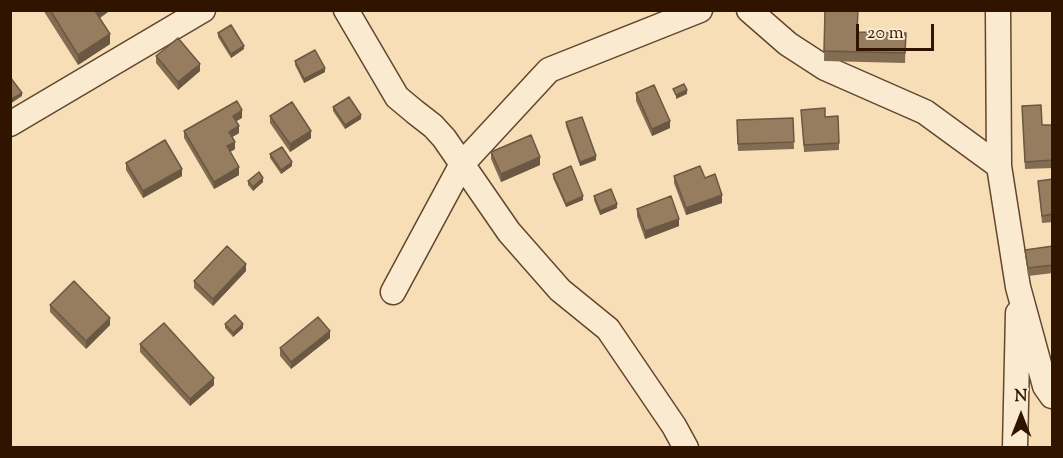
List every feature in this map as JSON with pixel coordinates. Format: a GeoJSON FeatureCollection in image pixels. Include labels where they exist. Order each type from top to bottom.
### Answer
{"type":"FeatureCollection","features":[{"type":"Feature","properties":{"kind":"street"},"geometry":{"type":"LineString","coordinates":[[10,124],[203,10]]}},
{"type":"Feature","properties":{"kind":"street"},"geometry":{"type":"LineString","coordinates":[[346,10],[397,96],[444,138],[509,232],[560,290],[608,329],[686,447]]}},
{"type":"Feature","properties":{"kind":"street"},"geometry":{"type":"LineString","coordinates":[[393,292],[462,164],[549,70],[700,10]]}},
{"type":"Feature","properties":{"kind":"street"},"geometry":{"type":"LineString","coordinates":[[749,10],[788,44],[825,68],[925,112],[999,166]]}},
{"type":"Feature","properties":{"kind":"street"},"geometry":{"type":"LineString","coordinates":[[998,10],[999,166],[1018,286],[1045,386],[1053,396]]}},
{"type":"Feature","properties":{"kind":"street"},"geometry":{"type":"LineString","coordinates":[[1014,447],[1018,286]]}},
{"type":"Feature","properties":{"kind":"building"},"geometry":{"type":"Polygon","coordinates":[[[50,10],[96,10],[110,34],[78,55],[50,10]]]}},
{"type":"Feature","properties":{"kind":"building"},"geometry":{"type":"Polygon","coordinates":[[[825,10],[858,10],[857,32],[906,33],[905,53],[824,51],[825,10]]]}},
{"type":"Feature","properties":{"kind":"building"},"geometry":{"type":"Polygon","coordinates":[[[231,25],[244,46],[231,54],[218,33],[231,25]]]}},
{"type":"Feature","properties":{"kind":"building"},"geometry":{"type":"Polygon","coordinates":[[[178,38],[200,64],[178,82],[156,56],[178,38]]]}},
{"type":"Feature","properties":{"kind":"building"},"geometry":{"type":"Polygon","coordinates":[[[315,50],[325,68],[304,79],[295,61],[315,50]]]}},
{"type":"Feature","properties":{"kind":"building"},"geometry":{"type":"Polygon","coordinates":[[[10,77],[22,93],[10,100],[10,77]]]}},
{"type":"Feature","properties":{"kind":"building"},"geometry":{"type":"Polygon","coordinates":[[[684,84],[687,90],[676,95],[673,89],[684,84]]]}},
{"type":"Feature","properties":{"kind":"building"},"geometry":{"type":"Polygon","coordinates":[[[654,85],[670,121],[652,129],[636,93],[654,85]]]}},
{"type":"Feature","properties":{"kind":"building"},"geometry":{"type":"Polygon","coordinates":[[[349,97],[361,115],[345,125],[333,107],[349,97]]]}},
{"type":"Feature","properties":{"kind":"building"},"geometry":{"type":"Polygon","coordinates":[[[237,101],[242,110],[233,116],[239,126],[229,132],[235,142],[227,146],[239,167],[214,182],[184,131],[237,101]]]}},
{"type":"Feature","properties":{"kind":"building"},"geometry":{"type":"Polygon","coordinates":[[[292,102],[311,131],[290,144],[270,116],[292,102]]]}},
{"type":"Feature","properties":{"kind":"building"},"geometry":{"type":"Polygon","coordinates":[[[1041,105],[1042,125],[1053,125],[1053,160],[1025,162],[1022,106],[1041,105]]]}},
{"type":"Feature","properties":{"kind":"building"},"geometry":{"type":"Polygon","coordinates":[[[825,108],[825,117],[838,116],[839,143],[804,145],[801,110],[825,108]]]}},
{"type":"Feature","properties":{"kind":"building"},"geometry":{"type":"Polygon","coordinates":[[[582,117],[596,156],[580,162],[566,122],[582,117]]]}},
{"type":"Feature","properties":{"kind":"building"},"geometry":{"type":"Polygon","coordinates":[[[793,118],[794,142],[738,144],[737,120],[793,118]]]}},
{"type":"Feature","properties":{"kind":"building"},"geometry":{"type":"Polygon","coordinates":[[[531,135],[540,157],[501,174],[491,152],[531,135]]]}},
{"type":"Feature","properties":{"kind":"building"},"geometry":{"type":"Polygon","coordinates":[[[165,140],[182,169],[143,191],[126,163],[165,140]]]}},
{"type":"Feature","properties":{"kind":"building"},"geometry":{"type":"Polygon","coordinates":[[[282,147],[292,162],[281,170],[270,154],[282,147]]]}},
{"type":"Feature","properties":{"kind":"building"},"geometry":{"type":"Polygon","coordinates":[[[571,166],[583,196],[566,204],[553,174],[571,166]]]}},
{"type":"Feature","properties":{"kind":"building"},"geometry":{"type":"Polygon","coordinates":[[[700,166],[705,178],[715,174],[722,195],[686,208],[674,176],[700,166]]]}},
{"type":"Feature","properties":{"kind":"building"},"geometry":{"type":"Polygon","coordinates":[[[259,172],[263,178],[253,187],[248,181],[259,172]]]}},
{"type":"Feature","properties":{"kind":"building"},"geometry":{"type":"Polygon","coordinates":[[[1053,179],[1053,214],[1042,216],[1038,181],[1053,179]]]}},
{"type":"Feature","properties":{"kind":"building"},"geometry":{"type":"Polygon","coordinates":[[[611,189],[617,204],[600,211],[594,196],[611,189]]]}},
{"type":"Feature","properties":{"kind":"building"},"geometry":{"type":"Polygon","coordinates":[[[671,196],[679,219],[645,231],[637,209],[671,196]]]}},
{"type":"Feature","properties":{"kind":"building"},"geometry":{"type":"Polygon","coordinates":[[[227,246],[246,264],[213,299],[194,281],[227,246]]]}},
{"type":"Feature","properties":{"kind":"building"},"geometry":{"type":"Polygon","coordinates":[[[1053,246],[1053,265],[1028,268],[1025,250],[1053,246]]]}},
{"type":"Feature","properties":{"kind":"building"},"geometry":{"type":"Polygon","coordinates":[[[74,281],[110,318],[86,341],[50,305],[74,281]]]}},
{"type":"Feature","properties":{"kind":"building"},"geometry":{"type":"Polygon","coordinates":[[[235,315],[243,324],[233,333],[225,324],[235,315]]]}},
{"type":"Feature","properties":{"kind":"building"},"geometry":{"type":"Polygon","coordinates":[[[318,317],[330,331],[291,362],[280,348],[318,317]]]}},
{"type":"Feature","properties":{"kind":"building"},"geometry":{"type":"Polygon","coordinates":[[[164,323],[214,378],[190,399],[140,344],[164,323]]]}}]}
